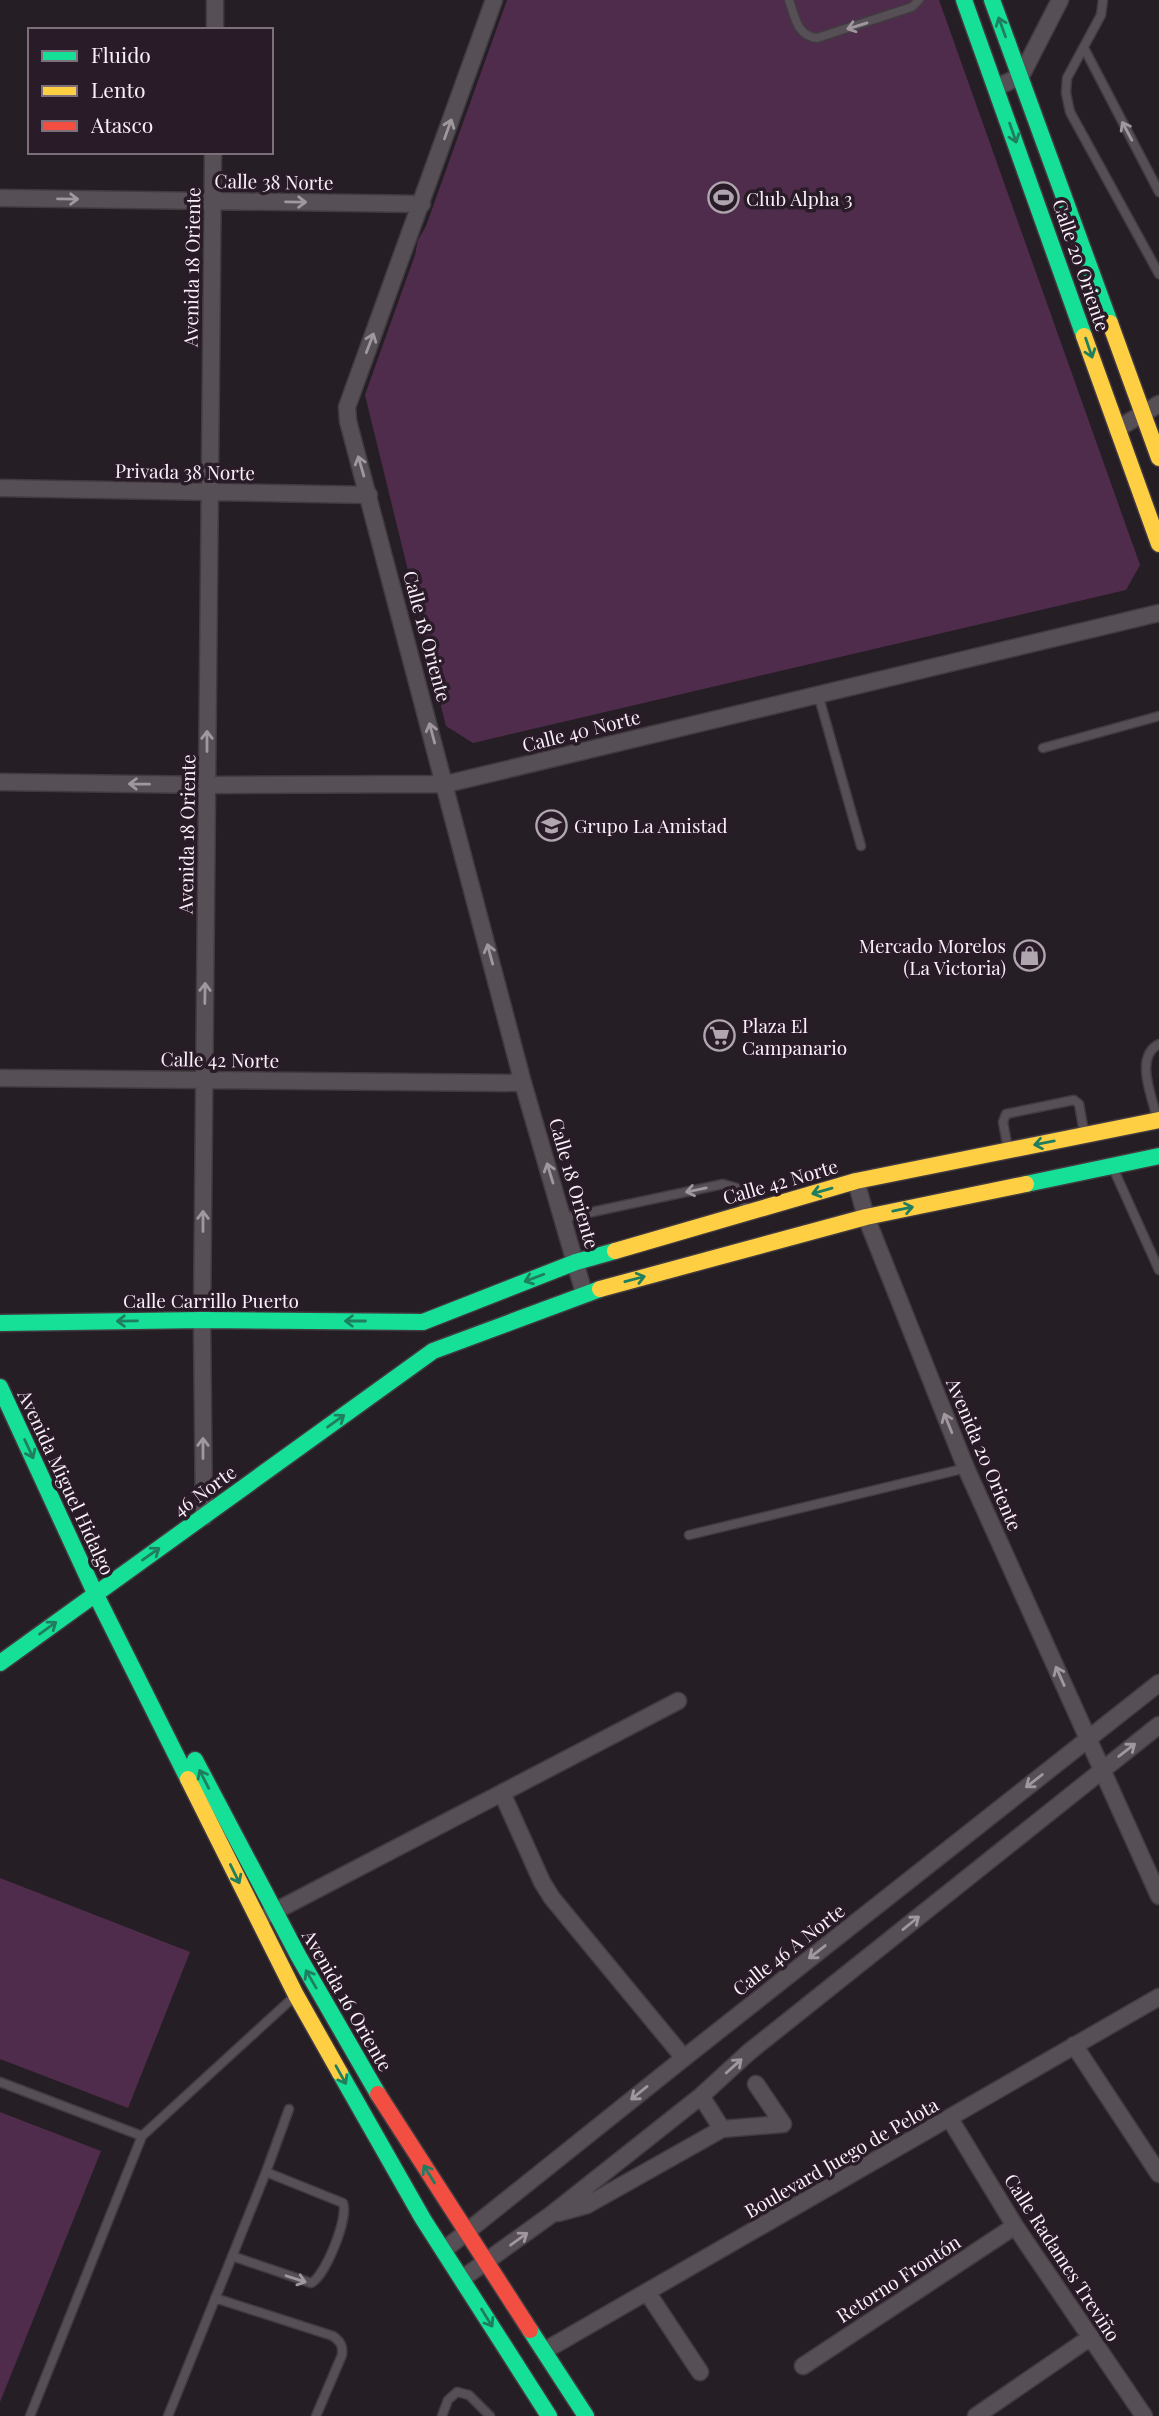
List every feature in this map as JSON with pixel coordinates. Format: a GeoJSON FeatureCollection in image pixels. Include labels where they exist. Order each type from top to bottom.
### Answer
{"type":"FeatureCollection","features":[{"type":"Feature","properties":{"kind":"main road","name":"Calle 20 Oriente"},"geometry":{"type":"LineString","coordinates":[[964,0],[1159,544]]}},
{"type":"Feature","properties":{"kind":"main road","name":"Calle 20 Oriente"},"geometry":{"type":"LineString","coordinates":[[992,0],[1159,458]]}},
{"type":"Feature","properties":{"kind":"main road","name":"Calle 42 Norte"},"geometry":{"type":"LineString","coordinates":[[423,1322],[576,1262],[856,1181],[1158,1121]]}},
{"type":"Feature","properties":{"kind":"main road"},"geometry":{"type":"LineString","coordinates":[[423,1322],[433,1351],[584,1293],[866,1217],[1159,1156]]}},
{"type":"Feature","properties":{"kind":"main road","name":"Calle Carrillo Puerto"},"geometry":{"type":"LineString","coordinates":[[0,1323],[202,1320],[423,1322]]}},
{"type":"Feature","properties":{"kind":"main road","name":"46 Norte"},"geometry":{"type":"LineString","coordinates":[[0,1663],[433,1351]]}},
{"type":"Feature","properties":{"kind":"main road","name":"Avenida Miguel Hidalgo"},"geometry":{"type":"LineString","coordinates":[[0,1387],[100,1590]]}},
{"type":"Feature","properties":{"kind":"main road","name":"Avenida 16 Oriente"},"geometry":{"type":"LineString","coordinates":[[100,1590],[266,1917],[485,2263],[586,2416]]}},
{"type":"Feature","properties":{"kind":"main road","name":"Avenida 16 Oriente"},"geometry":{"type":"LineString","coordinates":[[266,1917],[296,1995],[416,2207],[549,2416]]}},
{"type":"Feature","properties":{"kind":"street"},"geometry":{"type":"LineString","coordinates":[[215,0],[215,28]]}},
{"type":"Feature","properties":{"kind":"street","name":"Calle 18 Oriente"},"geometry":{"type":"LineString","coordinates":[[494,0],[347,407],[348,421],[523,1083],[584,1293]]}},
{"type":"Feature","properties":{"kind":"street"},"geometry":{"type":"LineString","coordinates":[[997,88],[1021,76],[1060,0]]}},
{"type":"Feature","properties":{"kind":"street","name":"Avenida 18 Oriente"},"geometry":{"type":"LineString","coordinates":[[204,1517],[202,1320],[213,154]]}},
{"type":"Feature","properties":{"kind":"street","name":"Calle 38 Norte"},"geometry":{"type":"LineString","coordinates":[[0,198],[422,204]]}},
{"type":"Feature","properties":{"kind":"street"},"geometry":{"type":"LineString","coordinates":[[1117,429],[1159,404]]}},
{"type":"Feature","properties":{"kind":"street","name":"Privada 38 Norte"},"geometry":{"type":"LineString","coordinates":[[0,488],[369,495]]}},
{"type":"Feature","properties":{"kind":"street","name":"Calle 40 Norte"},"geometry":{"type":"LineString","coordinates":[[0,782],[446,784],[1159,612]]}},
{"type":"Feature","properties":{"kind":"street","name":"Calle 42 Norte"},"geometry":{"type":"LineString","coordinates":[[0,1078],[523,1083]]}},
{"type":"Feature","properties":{"kind":"street","name":"Avenida 20 Oriente"},"geometry":{"type":"LineString","coordinates":[[856,1181],[866,1217],[966,1468],[1159,1896]]}},
{"type":"Feature","properties":{"kind":"street","name":"Calle 46 A Norte"},"geometry":{"type":"LineString","coordinates":[[444,2250],[1159,1683]]}},
{"type":"Feature","properties":{"kind":"street"},"geometry":{"type":"LineString","coordinates":[[266,1917],[678,1701]]}},
{"type":"Feature","properties":{"kind":"street"},"geometry":{"type":"LineString","coordinates":[[463,2278],[552,2214],[701,2096],[749,2052],[1159,1725]]}},
{"type":"Feature","properties":{"kind":"street"},"geometry":{"type":"LineString","coordinates":[[502,1793],[542,1882],[552,1898],[684,2058]]}},
{"type":"Feature","properties":{"kind":"street","name":"Boulevard Juego de Pelota"},"geometry":{"type":"LineString","coordinates":[[544,2351],[1159,1997]]}},
{"type":"Feature","properties":{"kind":"street"},"geometry":{"type":"LineString","coordinates":[[1074,2045],[1159,2174]]}},
{"type":"Feature","properties":{"kind":"street"},"geometry":{"type":"LineString","coordinates":[[552,2214],[587,2205],[722,2129],[783,2124],[755,2084]]}},
{"type":"Feature","properties":{"kind":"street"},"geometry":{"type":"LineString","coordinates":[[701,2096],[722,2129]]}},
{"type":"Feature","properties":{"kind":"street","name":"Calle Radames Treviño"},"geometry":{"type":"LineString","coordinates":[[950,2119],[1015,2226],[1144,2416]]}},
{"type":"Feature","properties":{"kind":"street","name":"Retorno Frontón"},"geometry":{"type":"LineString","coordinates":[[803,2366],[1015,2226]]}},
{"type":"Feature","properties":{"kind":"street"},"geometry":{"type":"LineString","coordinates":[[647,2292],[700,2372]]}},
{"type":"Feature","properties":{"kind":"street"},"geometry":{"type":"LineString","coordinates":[[976,2416],[1091,2337]]}},
{"type":"Feature","properties":{"kind":"lane"},"geometry":{"type":"LineString","coordinates":[[789,0],[800,32],[807,37],[817,38],[912,7],[919,0]]}},
{"type":"Feature","properties":{"kind":"lane"},"geometry":{"type":"LineString","coordinates":[[1103,0],[1101,15],[1067,78],[1066,93],[1070,112],[1159,274]]}},
{"type":"Feature","properties":{"kind":"lane"},"geometry":{"type":"LineString","coordinates":[[1084,48],[1159,191]]}},
{"type":"Feature","properties":{"kind":"lane"},"geometry":{"type":"LineString","coordinates":[[818,694],[861,846]]}},
{"type":"Feature","properties":{"kind":"lane"},"geometry":{"type":"LineString","coordinates":[[1043,748],[1159,716]]}},
{"type":"Feature","properties":{"kind":"lane"},"geometry":{"type":"LineString","coordinates":[[1158,1121],[1145,1066],[1146,1056],[1151,1048],[1159,1044]]}},
{"type":"Feature","properties":{"kind":"lane"},"geometry":{"type":"LineString","coordinates":[[1008,1150],[1003,1122],[1006,1115],[1074,1100],[1079,1104],[1084,1135]]}},
{"type":"Feature","properties":{"kind":"lane"},"geometry":{"type":"LineString","coordinates":[[1112,1165],[1159,1270]]}},
{"type":"Feature","properties":{"kind":"lane"},"geometry":{"type":"LineString","coordinates":[[564,1218],[723,1184],[737,1188],[747,1212]]}},
{"type":"Feature","properties":{"kind":"lane"},"geometry":{"type":"LineString","coordinates":[[689,1535],[966,1468]]}},
{"type":"Feature","properties":{"kind":"lane"},"geometry":{"type":"LineString","coordinates":[[30,2416],[142,2136],[296,1995]]}},
{"type":"Feature","properties":{"kind":"lane"},"geometry":{"type":"LineString","coordinates":[[0,2082],[142,2136]]}},
{"type":"Feature","properties":{"kind":"lane"},"geometry":{"type":"LineString","coordinates":[[168,2416],[289,2109]]}},
{"type":"Feature","properties":{"kind":"lane"},"geometry":{"type":"LineString","coordinates":[[232,2256],[304,2283],[311,2283],[321,2275],[345,2217],[343,2203],[266,2172]]}},
{"type":"Feature","properties":{"kind":"lane"},"geometry":{"type":"LineString","coordinates":[[215,2298],[333,2336],[339,2341],[343,2347],[342,2355],[316,2416]]}},
{"type":"Feature","properties":{"kind":"lane"},"geometry":{"type":"LineString","coordinates":[[442,2416],[448,2400],[457,2392],[469,2395],[490,2416]]}},
{"type":"Feature","properties":{"kind":"shaded area","name":"Club Alpha 3"},"geometry":{"type":"Polygon","coordinates":[[[507,0],[939,0],[1140,565],[1126,590],[473,743],[446,726],[365,395],[418,240],[426,226],[507,0]]]}},
{"type":"Feature","properties":{"kind":"shaded area"},"geometry":{"type":"Polygon","coordinates":[[[0,1878],[190,1952],[128,2108],[0,2059],[0,1878]]]}},
{"type":"Feature","properties":{"kind":"shaded area"},"geometry":{"type":"Polygon","coordinates":[[[0,2112],[101,2151],[0,2402],[0,2112]]]}},
{"type":"Feature","properties":{"kind":"traffic: fast"},"geometry":{"type":"LineString","coordinates":[[964,0],[1084,336]]}},
{"type":"Feature","properties":{"kind":"traffic: fast"},"geometry":{"type":"LineString","coordinates":[[992,0],[1110,323]]}},
{"type":"Feature","properties":{"kind":"traffic: fast"},"geometry":{"type":"LineString","coordinates":[[1026,1184],[1159,1156]]}},
{"type":"Feature","properties":{"kind":"traffic: fast"},"geometry":{"type":"LineString","coordinates":[[0,1323],[202,1320],[423,1322],[576,1262],[615,1251]]}},
{"type":"Feature","properties":{"kind":"traffic: fast"},"geometry":{"type":"LineString","coordinates":[[0,1663],[433,1351],[600,1289]]}},
{"type":"Feature","properties":{"kind":"traffic: fast"},"geometry":{"type":"LineString","coordinates":[[0,1387],[95,1593],[188,1779]]}},
{"type":"Feature","properties":{"kind":"traffic: fast"},"geometry":{"type":"LineString","coordinates":[[195,1760],[299,1957],[378,2094]]}},
{"type":"Feature","properties":{"kind":"traffic: fast"},"geometry":{"type":"LineString","coordinates":[[340,2073],[423,2219],[549,2416]]}},
{"type":"Feature","properties":{"kind":"traffic: fast"},"geometry":{"type":"LineString","coordinates":[[530,2330],[586,2416]]}},
{"type":"Feature","properties":{"kind":"traffic: slow"},"geometry":{"type":"LineString","coordinates":[[1110,323],[1159,458]]}},
{"type":"Feature","properties":{"kind":"traffic: slow"},"geometry":{"type":"LineString","coordinates":[[1084,336],[1159,544]]}},
{"type":"Feature","properties":{"kind":"traffic: slow"},"geometry":{"type":"LineString","coordinates":[[615,1251],[856,1181],[1159,1120]]}},
{"type":"Feature","properties":{"kind":"traffic: slow"},"geometry":{"type":"LineString","coordinates":[[600,1289],[866,1217],[1026,1184]]}},
{"type":"Feature","properties":{"kind":"traffic: slow"},"geometry":{"type":"LineString","coordinates":[[188,1779],[296,1995],[340,2073]]}},
{"type":"Feature","properties":{"kind":"traffic: jam"},"geometry":{"type":"LineString","coordinates":[[378,2094],[530,2330]]}},
{"type":"Feature","properties":{"kind":"place","name":"Club Alpha 3"},"geometry":{"type":"Point","coordinates":[723,198]}},
{"type":"Feature","properties":{"kind":"place","name":"Grupo La Amistad"},"geometry":{"type":"Point","coordinates":[551,825]}},
{"type":"Feature","properties":{"kind":"place","name":"Mercado Morelos (La Victoria)"},"geometry":{"type":"Point","coordinates":[1029,956]}},
{"type":"Feature","properties":{"kind":"place","name":"Plaza El Campanario"},"geometry":{"type":"Point","coordinates":[719,1036]}}]}
